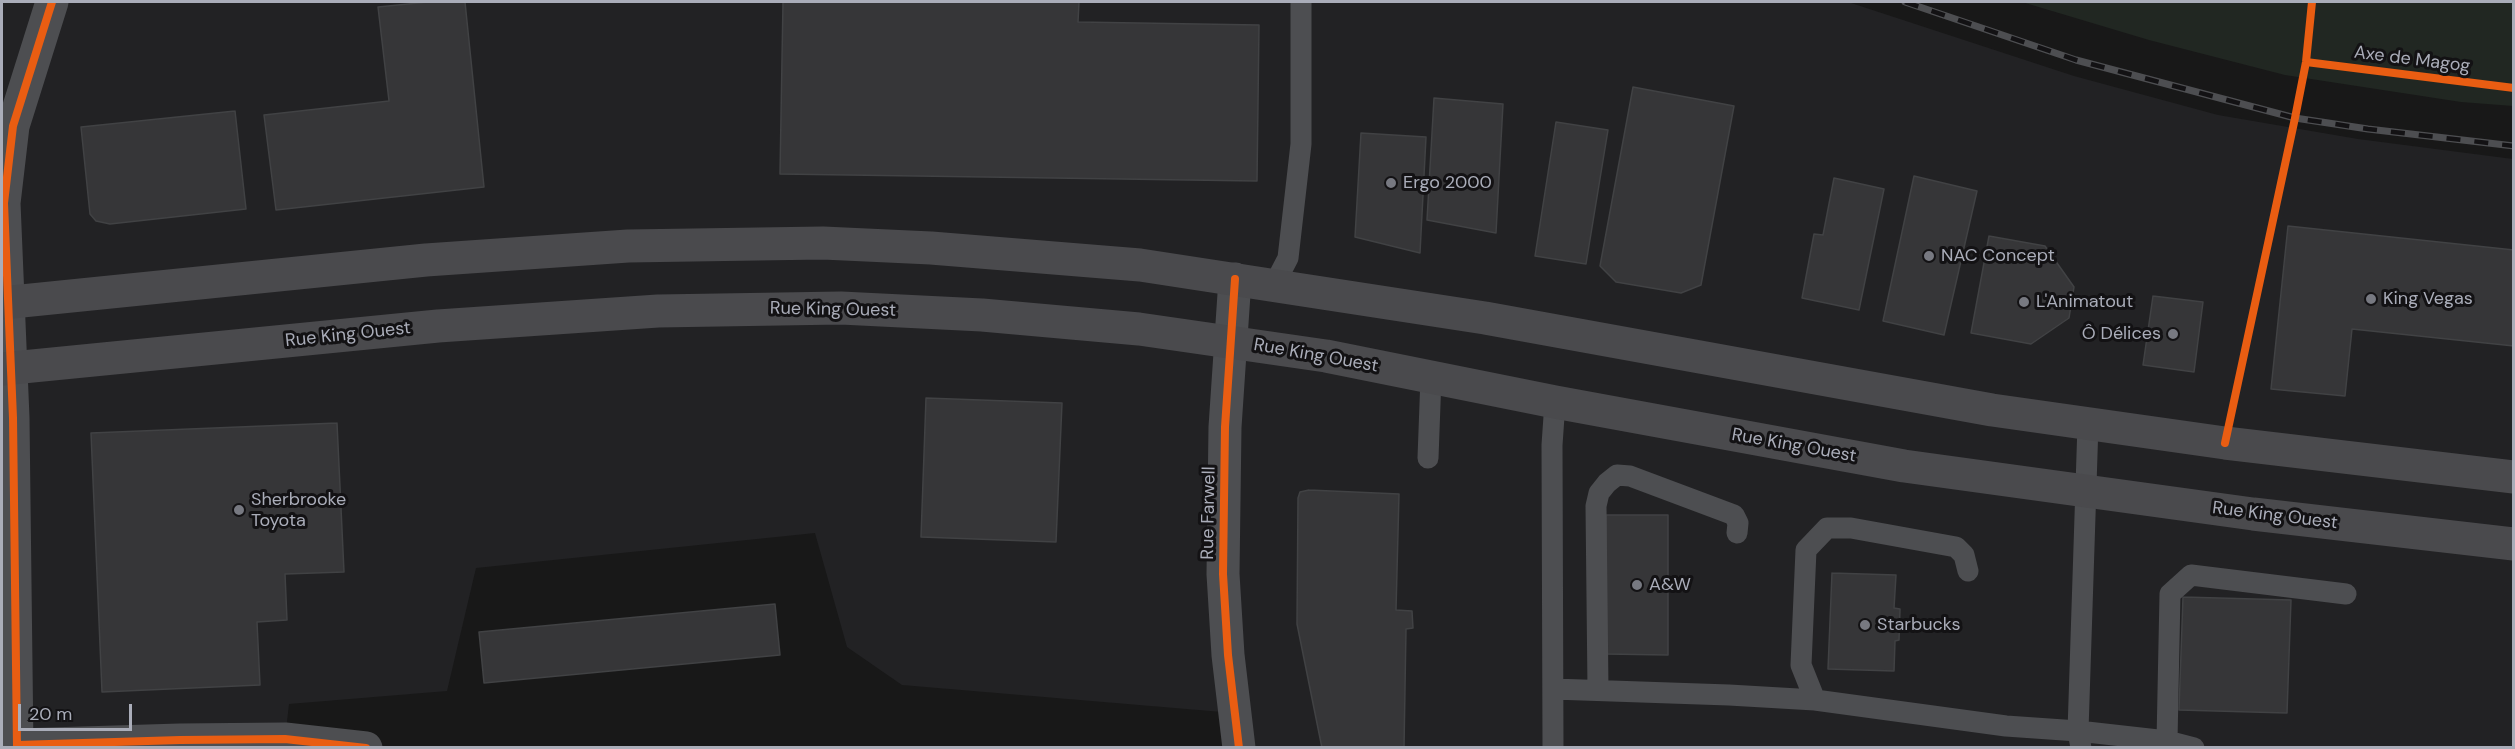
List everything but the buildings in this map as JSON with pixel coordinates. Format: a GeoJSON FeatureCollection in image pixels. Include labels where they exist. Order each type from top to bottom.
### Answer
{"type":"FeatureCollection","features":[{"type":"Feature","properties":{"kind":"main road"},"geometry":{"type":"LineString","coordinates":[[5,303],[426,260],[628,246],[705,243],[823,243],[930,248],[1140,265],[1485,318],[1950,403],[2088,424],[2514,477]]}},
{"type":"Feature","properties":{"kind":"main road","name":"Rue King Ouest"},"geometry":{"type":"LineString","coordinates":[[6,369],[438,326],[658,310],[841,308],[982,315],[1139,329],[1326,356],[1555,402],[1904,466],[2085,492],[2514,544]]}},
{"type":"Feature","properties":{"kind":"street"},"geometry":{"type":"LineString","coordinates":[[52,2],[7,126],[4,203],[6,369],[17,746],[168,740],[285,739],[366,747]]}},
{"type":"Feature","properties":{"kind":"street","name":"Rue Farwell"},"geometry":{"type":"LineString","coordinates":[[1235,279],[1225,428],[1223,574],[1228,655],[1239,747]]}},
{"type":"Feature","properties":{"kind":"lane"},"geometry":{"type":"LineString","coordinates":[[1274,285],[1288,258],[1301,144],[1301,2]]}},
{"type":"Feature","properties":{"kind":"lane"},"geometry":{"type":"LineString","coordinates":[[1428,459],[1431,377]]}},
{"type":"Feature","properties":{"kind":"lane"},"geometry":{"type":"LineString","coordinates":[[1553,747],[1552,445],[1555,402]]}},
{"type":"Feature","properties":{"kind":"lane"},"geometry":{"type":"LineString","coordinates":[[2080,739],[2088,424]]}},
{"type":"Feature","properties":{"kind":"lane"},"geometry":{"type":"LineString","coordinates":[[1598,690],[1596,506],[1599,493],[1607,483],[1617,475],[1630,476],[1734,515],[1738,522],[1737,533]]}},
{"type":"Feature","properties":{"kind":"lane"},"geometry":{"type":"LineString","coordinates":[[1815,700],[1801,665],[1806,550],[1827,528],[1851,528],[1956,547],[1964,555],[1968,571]]}},
{"type":"Feature","properties":{"kind":"lane"},"geometry":{"type":"LineString","coordinates":[[2168,741],[2170,594],[2191,575],[2346,594]]}},
{"type":"Feature","properties":{"kind":"lane"},"geometry":{"type":"LineString","coordinates":[[1553,689],[1815,700],[2080,739],[2168,741],[2194,747]]}},
{"type":"Feature","properties":{"kind":"shaded area"},"geometry":{"type":"Polygon","coordinates":[[[3,2],[1848,2],[2074,76],[2218,115],[2358,139],[2513,159],[2513,747],[1239,747],[1234,713],[902,685],[847,647],[815,533],[476,568],[447,691],[289,704],[285,739],[2,747],[3,2]]]}},
{"type":"Feature","properties":{"kind":"shaded area"},"geometry":{"type":"Polygon","coordinates":[[[2022,2],[2513,2],[2513,106],[2461,102],[2285,75],[2149,40],[2022,2]]]}},
{"type":"Feature","properties":{"kind":"railway"},"geometry":{"type":"LineString","coordinates":[[1905,2],[2076,60],[2295,118],[2514,146]]}},
{"type":"Feature","properties":{"kind":"cycle path"},"geometry":{"type":"LineString","coordinates":[[17,748],[13,418],[4,203],[13,126],[52,2]]}},
{"type":"Feature","properties":{"kind":"cycle path"},"geometry":{"type":"LineString","coordinates":[[2225,443],[2295,118],[2306,62],[2312,2]]}},
{"type":"Feature","properties":{"kind":"cycle path","name":"Axe de Magog"},"geometry":{"type":"LineString","coordinates":[[2306,62],[2514,88]]}},
{"type":"Feature","properties":{"kind":"cycle path"},"geometry":{"type":"LineString","coordinates":[[1235,279],[1225,427],[1223,574],[1228,655],[1239,748]]}},
{"type":"Feature","properties":{"kind":"cycle path"},"geometry":{"type":"LineString","coordinates":[[17,745],[285,739],[366,748]]}},
{"type":"Feature","properties":{"kind":"place","name":"Ergo 2000"},"geometry":{"type":"Point","coordinates":[1391,183]}},
{"type":"Feature","properties":{"kind":"place","name":"NAC Concept"},"geometry":{"type":"Point","coordinates":[1929,256]}},
{"type":"Feature","properties":{"kind":"place","name":"King Vegas"},"geometry":{"type":"Point","coordinates":[2371,299]}},
{"type":"Feature","properties":{"kind":"place","name":"L'Animatout"},"geometry":{"type":"Point","coordinates":[2024,302]}},
{"type":"Feature","properties":{"kind":"place","name":"Ô Délices"},"geometry":{"type":"Point","coordinates":[2173,334]}},
{"type":"Feature","properties":{"kind":"place","name":"Sherbrooke Toyota"},"geometry":{"type":"Point","coordinates":[239,510]}},
{"type":"Feature","properties":{"kind":"place","name":"A&W"},"geometry":{"type":"Point","coordinates":[1637,585]}},
{"type":"Feature","properties":{"kind":"place","name":"Starbucks"},"geometry":{"type":"Point","coordinates":[1865,625]}}]}
